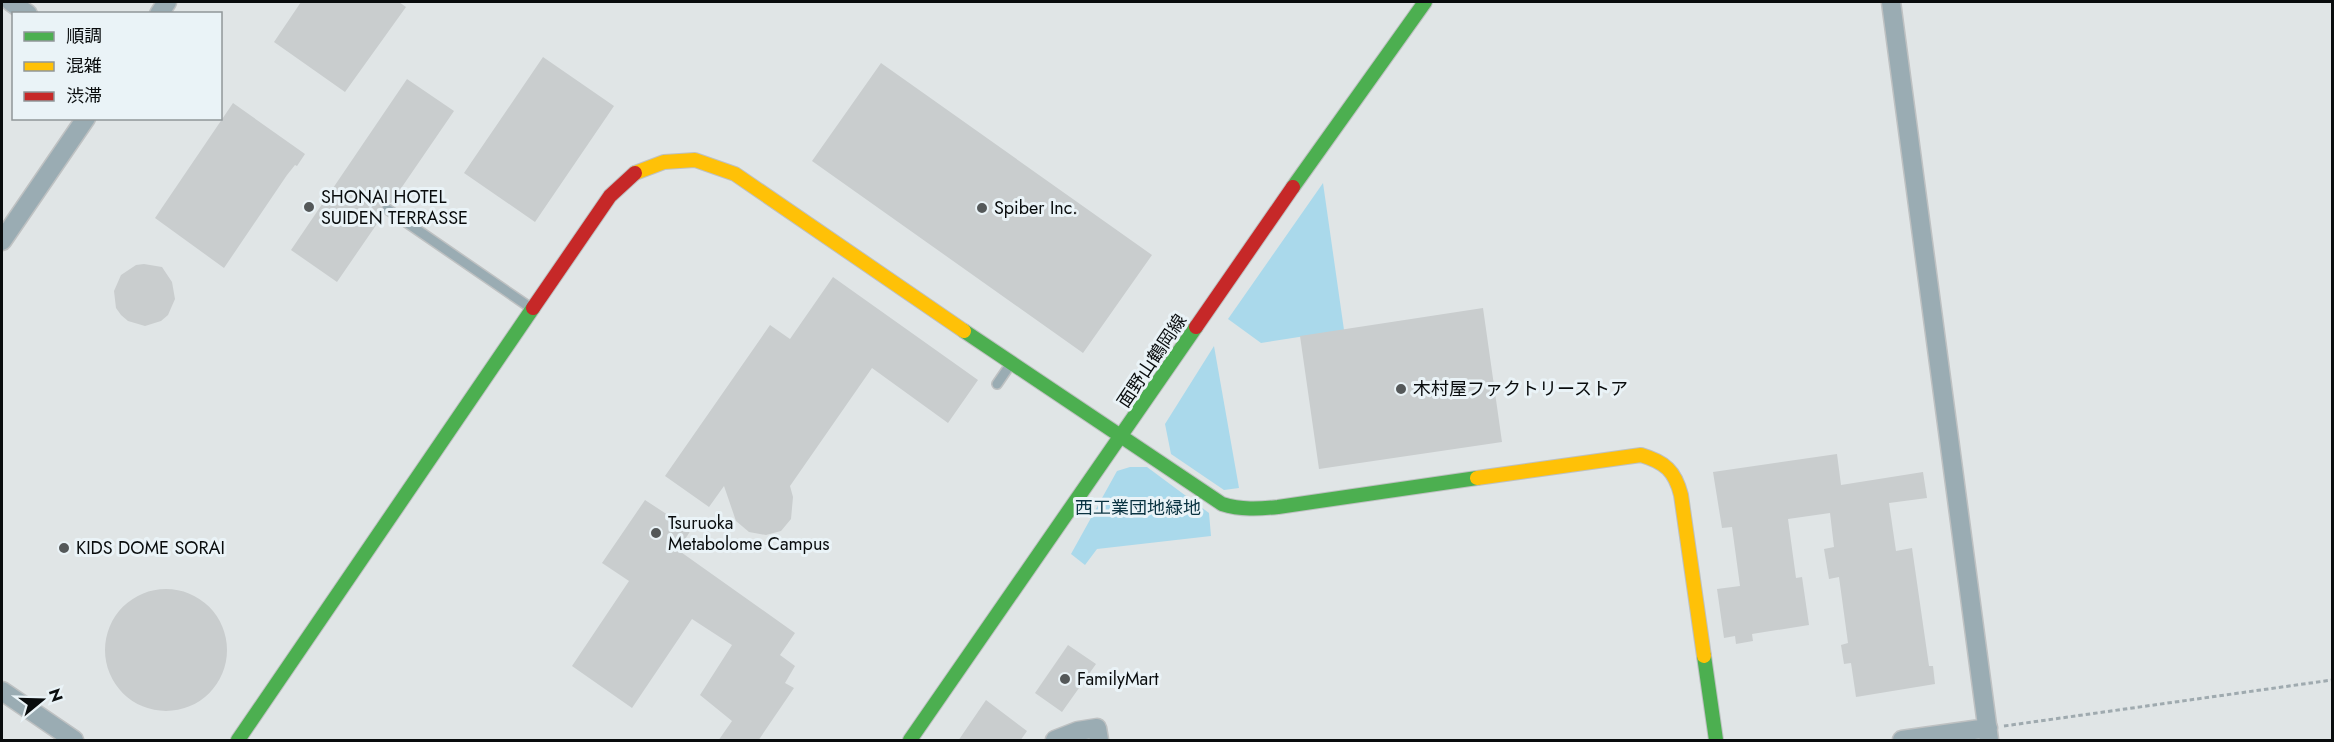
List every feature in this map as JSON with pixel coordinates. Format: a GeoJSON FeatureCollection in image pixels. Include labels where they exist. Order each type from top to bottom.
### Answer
{"type":"FeatureCollection","features":[{"type":"Feature","properties":{"kind":"street"},"geometry":{"type":"LineString","coordinates":[[11,2],[25,12]]}},
{"type":"Feature","properties":{"kind":"street","name":"面野山鶴岡線"},"geometry":{"type":"LineString","coordinates":[[909,741],[1296,183],[1425,2]]}},
{"type":"Feature","properties":{"kind":"street"},"geometry":{"type":"LineString","coordinates":[[1891,2],[1988,735],[1902,741]]}},
{"type":"Feature","properties":{"kind":"street"},"geometry":{"type":"LineString","coordinates":[[2,242],[85,120]]}},
{"type":"Feature","properties":{"kind":"street"},"geometry":{"type":"LineString","coordinates":[[238,741],[610,196],[635,173],[664,162],[695,160],[735,174],[1121,438],[1222,504],[1245,510],[1641,455],[1660,460],[1672,468],[1681,495],[1716,741]]}},
{"type":"Feature","properties":{"kind":"street"},"geometry":{"type":"LineString","coordinates":[[2,691],[74,741]]}},
{"type":"Feature","properties":{"kind":"street"},"geometry":{"type":"LineString","coordinates":[[1055,741],[1078,730],[1097,728],[1099,741]]}},
{"type":"Feature","properties":{"kind":"lane"},"geometry":{"type":"LineString","coordinates":[[387,208],[533,309]]}},
{"type":"Feature","properties":{"kind":"lane"},"geometry":{"type":"LineString","coordinates":[[998,384],[1011,363]]}},
{"type":"Feature","properties":{"kind":"path"},"geometry":{"type":"LineString","coordinates":[[1988,735],[2332,680]]}},
{"type":"Feature","properties":{"kind":"green space"},"geometry":{"type":"Polygon","coordinates":[[[1323,183],[1344,330],[1261,343],[1228,319],[1323,183]]]}},
{"type":"Feature","properties":{"kind":"green space"},"geometry":{"type":"Polygon","coordinates":[[[1214,346],[1239,488],[1224,490],[1171,454],[1165,424],[1214,346]]]}},
{"type":"Feature","properties":{"kind":"green space","name":"西工業団地緑地"},"geometry":{"type":"Polygon","coordinates":[[[1130,467],[1147,467],[1209,513],[1211,536],[1097,549],[1085,565],[1071,554],[1117,471],[1130,467]]]}},
{"type":"Feature","properties":{"kind":"building"},"geometry":{"type":"Polygon","coordinates":[[[301,2],[399,2],[406,7],[345,92],[274,42],[301,2]]]}},
{"type":"Feature","properties":{"kind":"building"},"geometry":{"type":"Polygon","coordinates":[[[543,57],[614,106],[535,222],[464,173],[543,57]]]}},
{"type":"Feature","properties":{"kind":"building","name":"Spiber Inc."},"geometry":{"type":"Polygon","coordinates":[[[881,63],[1152,255],[1083,353],[812,161],[881,63]]]}},
{"type":"Feature","properties":{"kind":"building"},"geometry":{"type":"Polygon","coordinates":[[[407,79],[454,111],[391,203],[381,206],[383,215],[337,282],[291,250],[407,79]]]}},
{"type":"Feature","properties":{"kind":"building"},"geometry":{"type":"Polygon","coordinates":[[[233,103],[305,154],[287,175],[224,268],[155,218],[233,103]]]}},
{"type":"Feature","properties":{"kind":"building"},"geometry":{"type":"Polygon","coordinates":[[[136,265],[162,267],[172,282],[175,299],[168,315],[161,321],[145,326],[128,321],[121,315],[116,308],[114,291],[121,275],[136,265]]]}},
{"type":"Feature","properties":{"kind":"building"},"geometry":{"type":"Polygon","coordinates":[[[833,277],[978,380],[948,423],[872,368],[790,486],[793,497],[791,519],[781,531],[766,535],[749,532],[736,521],[724,486],[709,507],[665,476],[770,325],[790,339],[833,277]]]}},
{"type":"Feature","properties":{"kind":"building","name":"木村屋ファクトリーストア"},"geometry":{"type":"Polygon","coordinates":[[[1483,308],[1502,442],[1319,469],[1300,336],[1483,308]]]}},
{"type":"Feature","properties":{"kind":"building"},"geometry":{"type":"Polygon","coordinates":[[[1837,454],[1841,485],[1923,472],[1927,498],[1889,503],[1896,551],[1912,548],[1929,666],[1933,666],[1935,684],[1856,697],[1851,663],[1844,664],[1841,645],[1848,643],[1839,577],[1829,579],[1824,549],[1834,547],[1830,513],[1788,519],[1796,578],[1802,577],[1809,625],[1752,634],[1753,641],[1736,644],[1735,636],[1724,638],[1717,589],[1740,586],[1732,527],[1722,528],[1713,472],[1837,454]]]}},
{"type":"Feature","properties":{"kind":"building"},"geometry":{"type":"Polygon","coordinates":[[[645,500],[691,530],[678,550],[795,633],[780,655],[795,666],[785,683],[794,688],[758,741],[718,741],[732,721],[700,695],[732,645],[692,619],[632,708],[572,666],[629,581],[602,563],[645,500]]]}},
{"type":"Feature","properties":{"kind":"building"},"geometry":{"type":"Polygon","coordinates":[[[166,589],[189,593],[209,607],[223,627],[227,650],[223,673],[209,693],[189,707],[166,711],[143,707],[123,693],[109,673],[105,650],[109,627],[123,607],[143,593],[166,589]]]}},
{"type":"Feature","properties":{"kind":"building","name":"FamilyMart"},"geometry":{"type":"Polygon","coordinates":[[[1068,645],[1096,664],[1062,712],[1035,693],[1068,645]]]}},
{"type":"Feature","properties":{"kind":"building"},"geometry":{"type":"Polygon","coordinates":[[[986,700],[1027,731],[1020,741],[958,741],[986,700]]]}},
{"type":"Feature","properties":{"kind":"traffic: fast"},"geometry":{"type":"LineString","coordinates":[[1293,187],[1425,2]]}},
{"type":"Feature","properties":{"kind":"traffic: fast"},"geometry":{"type":"LineString","coordinates":[[238,740],[533,308]]}},
{"type":"Feature","properties":{"kind":"traffic: fast"},"geometry":{"type":"LineString","coordinates":[[910,740],[1196,327]]}},
{"type":"Feature","properties":{"kind":"traffic: fast"},"geometry":{"type":"LineString","coordinates":[[964,331],[1222,504],[1250,508],[1278,507],[1477,478]]}},
{"type":"Feature","properties":{"kind":"traffic: fast"},"geometry":{"type":"LineString","coordinates":[[1704,656],[1716,740]]}},
{"type":"Feature","properties":{"kind":"traffic: slow"},"geometry":{"type":"LineString","coordinates":[[635,173],[664,162],[695,160],[735,174],[964,331]]}},
{"type":"Feature","properties":{"kind":"traffic: slow"},"geometry":{"type":"LineString","coordinates":[[1477,478],[1641,455],[1663,464],[1676,480],[1681,495],[1704,656]]}},
{"type":"Feature","properties":{"kind":"traffic: jam"},"geometry":{"type":"LineString","coordinates":[[533,308],[610,196],[635,173]]}},
{"type":"Feature","properties":{"kind":"traffic: jam"},"geometry":{"type":"LineString","coordinates":[[1196,327],[1293,187]]}},
{"type":"Feature","properties":{"kind":"place","name":"SHONAI HOTEL SUIDEN TERRASSE"},"geometry":{"type":"Point","coordinates":[309,207]}},
{"type":"Feature","properties":{"kind":"place","name":"Spiber Inc."},"geometry":{"type":"Point","coordinates":[982,208]}},
{"type":"Feature","properties":{"kind":"place","name":"木村屋ファクトリーストア"},"geometry":{"type":"Point","coordinates":[1401,389]}},
{"type":"Feature","properties":{"kind":"place","name":"Tsuruoka Metabolome Campus"},"geometry":{"type":"Point","coordinates":[656,533]}},
{"type":"Feature","properties":{"kind":"place","name":"KIDS DOME SORAI"},"geometry":{"type":"Point","coordinates":[64,548]}},
{"type":"Feature","properties":{"kind":"place","name":"FamilyMart"},"geometry":{"type":"Point","coordinates":[1065,679]}}]}
